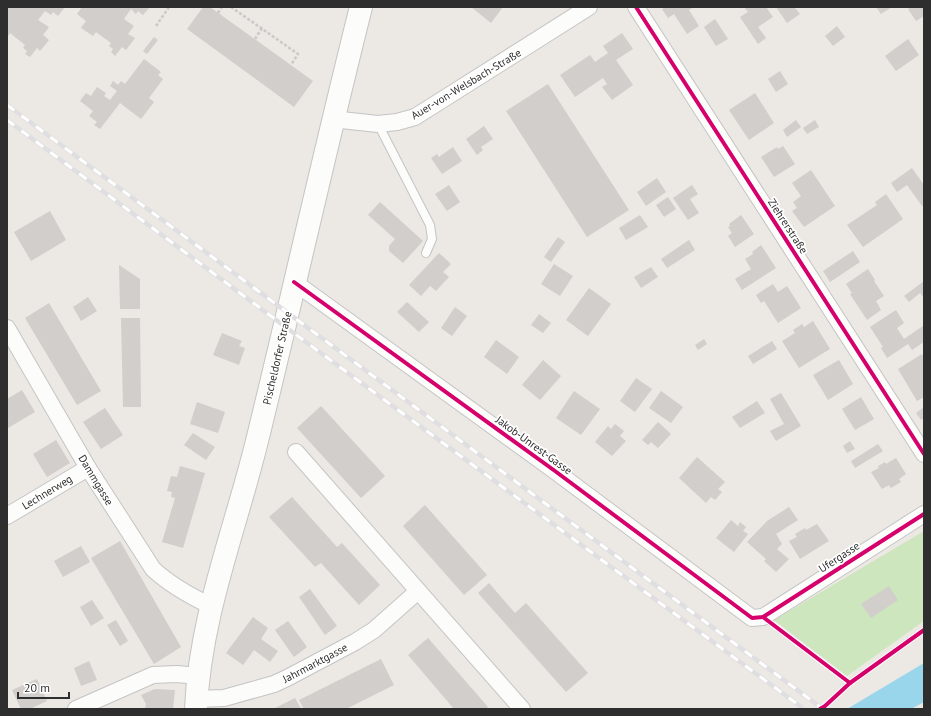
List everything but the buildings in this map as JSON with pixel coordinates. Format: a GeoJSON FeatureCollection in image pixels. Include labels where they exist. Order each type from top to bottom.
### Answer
{"type":"FeatureCollection","features":[{"type":"Feature","properties":{"kind":"main road","name":"Pischeldorfer Straße"},"geometry":{"type":"LineString","coordinates":[[196,704],[198,676],[211,606],[258,440],[332,119],[361,7]]}},
{"type":"Feature","properties":{"kind":"street","name":"Auer-von-Welsbach-Straße"},"geometry":{"type":"LineString","coordinates":[[332,119],[378,124],[397,122],[415,117],[589,7]]}},
{"type":"Feature","properties":{"kind":"street","name":"Ziehrerstraße"},"geometry":{"type":"LineString","coordinates":[[636,7],[924,454]]}},
{"type":"Feature","properties":{"kind":"street","name":"Jakob-Unrest-Gasse"},"geometry":{"type":"LineString","coordinates":[[294,282],[555,471],[752,618],[763,617]]}},
{"type":"Feature","properties":{"kind":"street","name":"Dammgasse"},"geometry":{"type":"LineString","coordinates":[[7,328],[88,468],[153,569],[165,581],[188,595],[211,606]]}},
{"type":"Feature","properties":{"kind":"street"},"geometry":{"type":"LineString","coordinates":[[296,452],[522,709]]}},
{"type":"Feature","properties":{"kind":"street","name":"Lechnerweg"},"geometry":{"type":"LineString","coordinates":[[7,516],[88,468]]}},
{"type":"Feature","properties":{"kind":"street","name":"Ufergasse"},"geometry":{"type":"LineString","coordinates":[[763,617],[924,514]]}},
{"type":"Feature","properties":{"kind":"street","name":"Jahrmarktgasse"},"geometry":{"type":"LineString","coordinates":[[196,704],[274,684],[287,678],[374,630],[418,590]]}},
{"type":"Feature","properties":{"kind":"street"},"geometry":{"type":"LineString","coordinates":[[76,709],[153,675],[177,674],[198,676]]}},
{"type":"Feature","properties":{"kind":"lane"},"geometry":{"type":"LineString","coordinates":[[378,124],[430,225],[432,239],[426,253]]}},
{"type":"Feature","properties":{"kind":"path"},"geometry":{"type":"LineString","coordinates":[[156,26],[169,7]]}},
{"type":"Feature","properties":{"kind":"path"},"geometry":{"type":"LineString","coordinates":[[218,13],[222,7]]}},
{"type":"Feature","properties":{"kind":"path"},"geometry":{"type":"LineString","coordinates":[[231,7],[298,54],[291,65]]}},
{"type":"Feature","properties":{"kind":"path"},"geometry":{"type":"LineString","coordinates":[[255,39],[262,28]]}},
{"type":"Feature","properties":{"kind":"green space"},"geometry":{"type":"Polygon","coordinates":[[[924,531],[924,621],[847,676],[774,620],[924,531]]]}},
{"type":"Feature","properties":{"kind":"water"},"geometry":{"type":"Polygon","coordinates":[[[924,663],[924,702],[911,709],[847,709],[924,663]]]}},
{"type":"Feature","properties":{"kind":"railway"},"geometry":{"type":"LineString","coordinates":[[7,105],[823,709]]}},
{"type":"Feature","properties":{"kind":"railway"},"geometry":{"type":"LineString","coordinates":[[7,120],[804,709]]}},
{"type":"Feature","properties":{"kind":"cycle path"},"geometry":{"type":"LineString","coordinates":[[636,7],[924,454]]}},
{"type":"Feature","properties":{"kind":"cycle path"},"geometry":{"type":"LineString","coordinates":[[294,282],[555,471],[752,618],[763,617],[924,514]]}},
{"type":"Feature","properties":{"kind":"cycle path"},"geometry":{"type":"LineString","coordinates":[[763,617],[850,683]]}},
{"type":"Feature","properties":{"kind":"cycle path"},"geometry":{"type":"LineString","coordinates":[[820,709],[850,683],[924,630]]}}]}
